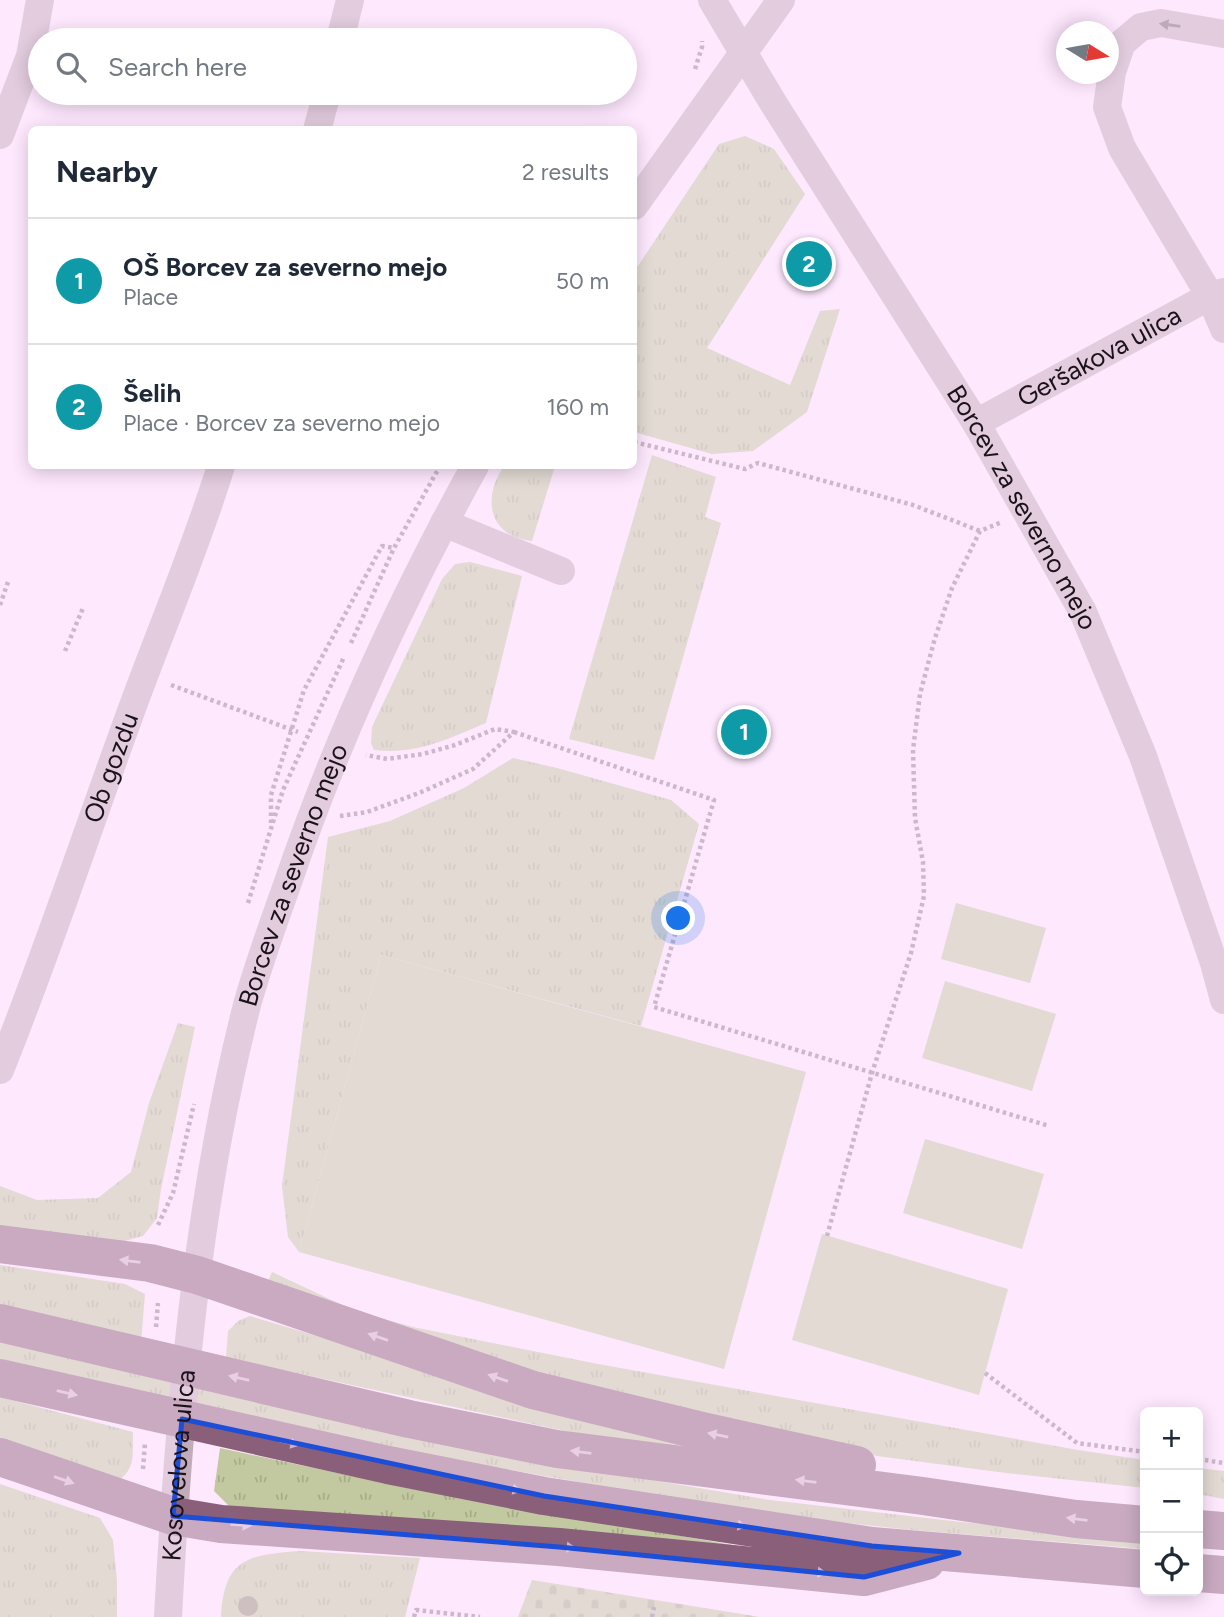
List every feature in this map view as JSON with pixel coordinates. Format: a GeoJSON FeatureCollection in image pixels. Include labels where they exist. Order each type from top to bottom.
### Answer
{"type":"FeatureCollection","features":[{"type":"Feature","properties":{"kind":"highway"},"geometry":{"type":"LineString","coordinates":[[0,1244],[150,1263],[195,1294],[533,1390],[702,1432],[869,1467],[923,1496]]}},
{"type":"Feature","properties":{"kind":"highway"},"geometry":{"type":"LineString","coordinates":[[0,1323],[409,1419],[557,1448],[1076,1519],[1140,1525]]}},
{"type":"Feature","properties":{"kind":"highway"},"geometry":{"type":"LineString","coordinates":[[0,1378],[375,1462],[544,1496],[872,1546],[1140,1569]]}},
{"type":"Feature","properties":{"kind":"highway"},"geometry":{"type":"LineString","coordinates":[[0,1457],[173,1516],[221,1524],[559,1547],[864,1577],[959,1553]]}},
{"type":"Feature","properties":{"kind":"highway"},"geometry":{"type":"LineString","coordinates":[[1203,1529],[1224,1531]]}},
{"type":"Feature","properties":{"kind":"highway"},"geometry":{"type":"LineString","coordinates":[[1203,1573],[1224,1575]]}},
{"type":"Feature","properties":{"kind":"street"},"geometry":{"type":"LineString","coordinates":[[35,28],[40,0]]}},
{"type":"Feature","properties":{"kind":"street"},"geometry":{"type":"LineString","coordinates":[[343,28],[350,0]]}},
{"type":"Feature","properties":{"kind":"street","name":"Borcev za severno mejo"},"geometry":{"type":"LineString","coordinates":[[712,0],[976,423],[1083,612],[1143,755],[1214,963],[1224,1000]]}},
{"type":"Feature","properties":{"kind":"street"},"geometry":{"type":"LineString","coordinates":[[637,202],[781,0]]}},
{"type":"Feature","properties":{"kind":"street"},"geometry":{"type":"LineString","coordinates":[[1224,34],[1161,23],[1141,27],[1122,43],[1107,107],[1122,148],[1217,294],[1224,329]]}},
{"type":"Feature","properties":{"kind":"street"},"geometry":{"type":"LineString","coordinates":[[2,120],[28,61]]}},
{"type":"Feature","properties":{"kind":"street"},"geometry":{"type":"LineString","coordinates":[[318,126],[324,105]]}},
{"type":"Feature","properties":{"kind":"street","name":"Geršakova ulica"},"geometry":{"type":"LineString","coordinates":[[976,423],[1217,294]]}},
{"type":"Feature","properties":{"kind":"street","name":"Ob gozdu"},"geometry":{"type":"LineString","coordinates":[[0,1070],[34,987],[220,469]]}},
{"type":"Feature","properties":{"kind":"street","name":"Borcev za severno mejo"},"geometry":{"type":"LineString","coordinates":[[195,1294],[206,1200],[248,1004],[279,908],[315,803],[363,685],[408,591],[473,469]]}},
{"type":"Feature","properties":{"kind":"street"},"geometry":{"type":"LineString","coordinates":[[444,523],[561,571]]}},
{"type":"Feature","properties":{"kind":"street","name":"Kosovelova ulica"},"geometry":{"type":"LineString","coordinates":[[168,1617],[176,1479],[195,1294]]}},
{"type":"Feature","properties":{"kind":"path"},"geometry":{"type":"LineString","coordinates":[[689,78],[702,47],[701,36]]}},
{"type":"Feature","properties":{"kind":"path"},"geometry":{"type":"LineString","coordinates":[[637,443],[745,469],[758,463],[913,505],[980,531]]}},
{"type":"Feature","properties":{"kind":"path"},"geometry":{"type":"LineString","coordinates":[[827,1236],[872,1073],[911,953],[924,896],[923,862],[915,818],[913,750],[920,694],[952,588],[980,531],[1013,517]]}},
{"type":"Feature","properties":{"kind":"path"},"geometry":{"type":"LineString","coordinates":[[271,828],[271,795],[295,731],[304,691],[382,546],[394,548]]}},
{"type":"Feature","properties":{"kind":"path"},"geometry":{"type":"LineString","coordinates":[[0,605],[8,582]]}},
{"type":"Feature","properties":{"kind":"path"},"geometry":{"type":"LineString","coordinates":[[65,651],[83,608]]}},
{"type":"Feature","properties":{"kind":"path"},"geometry":{"type":"LineString","coordinates":[[145,675],[295,731]]}},
{"type":"Feature","properties":{"kind":"path"},"geometry":{"type":"LineString","coordinates":[[366,755],[387,759],[424,754],[495,729],[514,732],[714,800],[654,1007],[1049,1126]]}},
{"type":"Feature","properties":{"kind":"path"},"geometry":{"type":"LineString","coordinates":[[336,817],[367,812],[473,769],[514,732]]}},
{"type":"Feature","properties":{"kind":"path"},"geometry":{"type":"LineString","coordinates":[[985,1373],[1077,1443],[1140,1451]]}},
{"type":"Feature","properties":{"kind":"path"},"geometry":{"type":"LineString","coordinates":[[1203,1460],[1224,1463]]}},
{"type":"Feature","properties":{"kind":"path"},"geometry":{"type":"LineString","coordinates":[[653,1617],[654,1607]]}},
{"type":"Feature","properties":{"kind":"path"},"geometry":{"type":"LineString","coordinates":[[414,1617],[416,1610],[480,1617]]}},
{"type":"Feature","properties":{"kind":"highlighted area"},"geometry":{"type":"Polygon","coordinates":[[[182,1419],[544,1496],[872,1546],[959,1553],[864,1577],[559,1547],[173,1516],[182,1419]]]}},
{"type":"Feature","properties":{"kind":"green space"},"geometry":{"type":"Polygon","coordinates":[[[745,136],[774,149],[805,194],[707,348],[790,385],[820,311],[840,309],[807,412],[753,451],[712,454],[637,433],[637,267],[719,144],[745,136]]]}},
{"type":"Feature","properties":{"kind":"green space"},"geometry":{"type":"Polygon","coordinates":[[[652,455],[716,477],[705,517],[721,523],[654,760],[569,739],[652,455]]]}},
{"type":"Feature","properties":{"kind":"green space"},"geometry":{"type":"Polygon","coordinates":[[[502,469],[554,469],[532,541],[517,538],[498,524],[493,514],[492,502],[497,478],[502,469]]]}},
{"type":"Feature","properties":{"kind":"green space"},"geometry":{"type":"Polygon","coordinates":[[[470,562],[522,576],[486,723],[418,748],[374,750],[371,743],[372,727],[442,579],[455,564],[470,562]]]}},
{"type":"Feature","properties":{"kind":"green space"},"geometry":{"type":"Polygon","coordinates":[[[513,758],[671,800],[699,824],[641,1026],[381,955],[299,1252],[288,1237],[282,1186],[328,837],[390,821],[464,788],[513,758]]]}},
{"type":"Feature","properties":{"kind":"green space"},"geometry":{"type":"Polygon","coordinates":[[[956,903],[1046,928],[1030,983],[941,959],[956,903]]]}},
{"type":"Feature","properties":{"kind":"green space"},"geometry":{"type":"Polygon","coordinates":[[[381,955],[806,1072],[724,1369],[299,1252],[381,955]]]}},
{"type":"Feature","properties":{"kind":"green space"},"geometry":{"type":"Polygon","coordinates":[[[945,981],[1056,1014],[1032,1091],[922,1058],[945,981]]]}},
{"type":"Feature","properties":{"kind":"green space"},"geometry":{"type":"Polygon","coordinates":[[[178,1023],[195,1027],[157,1218],[143,1236],[121,1242],[0,1231],[0,1186],[37,1200],[98,1198],[131,1172],[149,1103],[178,1023]]]}},
{"type":"Feature","properties":{"kind":"green space"},"geometry":{"type":"Polygon","coordinates":[[[925,1139],[1044,1174],[1022,1249],[903,1213],[925,1139]]]}},
{"type":"Feature","properties":{"kind":"green space"},"geometry":{"type":"Polygon","coordinates":[[[822,1234],[1008,1289],[979,1395],[792,1340],[822,1234]]]}},
{"type":"Feature","properties":{"kind":"green space"},"geometry":{"type":"Polygon","coordinates":[[[0,1265],[125,1284],[145,1294],[141,1342],[0,1304],[0,1265]]]}},
{"type":"Feature","properties":{"kind":"green space"},"geometry":{"type":"Polygon","coordinates":[[[272,1272],[355,1311],[413,1327],[598,1364],[1140,1459],[1140,1487],[877,1456],[613,1398],[265,1288],[272,1272]]]}},
{"type":"Feature","properties":{"kind":"green space"},"geometry":{"type":"Polygon","coordinates":[[[250,1316],[615,1425],[751,1456],[612,1441],[226,1358],[228,1331],[238,1321],[250,1316]]]}},
{"type":"Feature","properties":{"kind":"green space"},"geometry":{"type":"Polygon","coordinates":[[[0,1340],[628,1476],[770,1500],[961,1522],[1140,1538],[1140,1549],[912,1530],[754,1513],[330,1438],[0,1359],[0,1340]]]}},
{"type":"Feature","properties":{"kind":"green space"},"geometry":{"type":"Polygon","coordinates":[[[0,1397],[133,1432],[130,1467],[115,1484],[0,1448],[0,1397]]]}},
{"type":"Feature","properties":{"kind":"green space"},"geometry":{"type":"Polygon","coordinates":[[[220,1448],[408,1488],[744,1547],[230,1507],[214,1491],[220,1448]]]}},
{"type":"Feature","properties":{"kind":"green space"},"geometry":{"type":"Polygon","coordinates":[[[1203,1469],[1224,1471],[1224,1499],[1203,1495],[1203,1469]]]}},
{"type":"Feature","properties":{"kind":"green space"},"geometry":{"type":"Polygon","coordinates":[[[0,1484],[100,1518],[113,1540],[117,1617],[0,1617],[0,1484]]]}},
{"type":"Feature","properties":{"kind":"green space"},"geometry":{"type":"Polygon","coordinates":[[[300,1551],[420,1558],[405,1617],[221,1617],[227,1582],[242,1563],[266,1555],[300,1551]]]}},
{"type":"Feature","properties":{"kind":"green space"},"geometry":{"type":"Polygon","coordinates":[[[532,1580],[760,1617],[518,1617],[532,1580]]]}},
{"type":"Feature","properties":{"kind":"place","name":"Šelih"},"geometry":{"type":"Point","coordinates":[809,264]}},
{"type":"Feature","properties":{"kind":"place","name":"OŠ Borcev za severno mejo"},"geometry":{"type":"Point","coordinates":[744,732]}}]}
